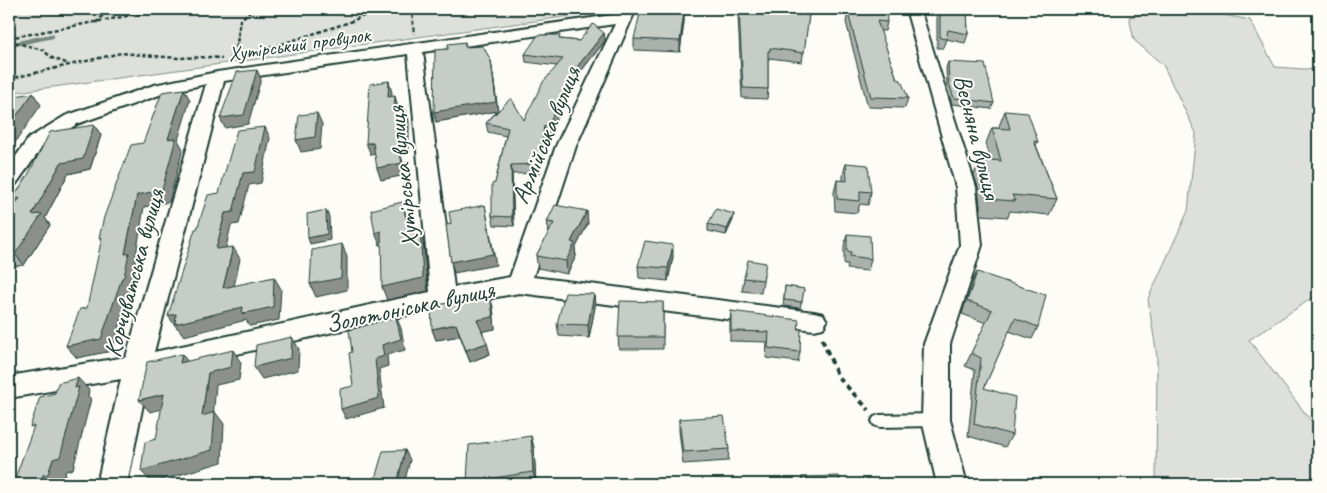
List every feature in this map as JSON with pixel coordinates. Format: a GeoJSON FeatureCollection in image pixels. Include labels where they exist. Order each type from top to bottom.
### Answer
{"type":"FeatureCollection","features":[{"type":"Feature","properties":{"kind":"street","name":"Весняна вулиця"},"geometry":{"type":"LineString","coordinates":[[913,9],[966,187],[971,245],[937,344],[936,420],[952,484]]}},
{"type":"Feature","properties":{"kind":"street","name":"Хутірський провулок"},"geometry":{"type":"LineString","coordinates":[[223,69],[415,49],[627,13]]}},
{"type":"Feature","properties":{"kind":"street","name":"Армійська вулиця"},"geometry":{"type":"LineString","coordinates":[[519,284],[566,146],[627,13]]}},
{"type":"Feature","properties":{"kind":"street","name":"Хутірська вулиця"},"geometry":{"type":"LineString","coordinates":[[415,49],[443,298]]}},
{"type":"Feature","properties":{"kind":"street"},"geometry":{"type":"LineString","coordinates":[[9,180],[36,142],[71,120],[223,69]]}},
{"type":"Feature","properties":{"kind":"street","name":"Корчуватська вулиця"},"geometry":{"type":"LineString","coordinates":[[112,484],[137,366],[223,69]]}},
{"type":"Feature","properties":{"kind":"street","name":"Золотоніська вулиця"},"geometry":{"type":"LineString","coordinates":[[9,387],[137,366],[443,298],[519,284],[814,321]]}},
{"type":"Feature","properties":{"kind":"lane"},"geometry":{"type":"LineString","coordinates":[[879,421],[936,420]]}},
{"type":"Feature","properties":{"kind":"path"},"geometry":{"type":"LineString","coordinates":[[9,11],[19,9]]}},
{"type":"Feature","properties":{"kind":"path"},"geometry":{"type":"LineString","coordinates":[[96,23],[108,9]]}},
{"type":"Feature","properties":{"kind":"path"},"geometry":{"type":"LineString","coordinates":[[9,40],[163,9]]}},
{"type":"Feature","properties":{"kind":"path"},"geometry":{"type":"LineString","coordinates":[[143,13],[196,9]]}},
{"type":"Feature","properties":{"kind":"path"},"geometry":{"type":"LineString","coordinates":[[223,69],[236,52],[240,20],[253,9]]}},
{"type":"Feature","properties":{"kind":"path"},"geometry":{"type":"LineString","coordinates":[[242,56],[271,44],[303,36],[368,15],[380,9]]}},
{"type":"Feature","properties":{"kind":"path"},"geometry":{"type":"LineString","coordinates":[[410,9],[412,10],[414,20],[415,49]]}},
{"type":"Feature","properties":{"kind":"path"},"geometry":{"type":"LineString","coordinates":[[9,40],[43,50],[52,58],[70,64]]}},
{"type":"Feature","properties":{"kind":"path"},"geometry":{"type":"LineString","coordinates":[[9,79],[121,53],[177,58],[213,57],[223,69]]}},
{"type":"Feature","properties":{"kind":"path"},"geometry":{"type":"LineString","coordinates":[[223,69],[235,59]]}},
{"type":"Feature","properties":{"kind":"path"},"geometry":{"type":"LineString","coordinates":[[814,321],[838,377],[879,421]]}},
{"type":"Feature","properties":{"kind":"shaded area"},"geometry":{"type":"Polygon","coordinates":[[[9,9],[609,9],[608,11],[9,93],[9,9]]]}},
{"type":"Feature","properties":{"kind":"shaded area"},"geometry":{"type":"Polygon","coordinates":[[[1168,9],[1193,9],[1250,20],[1275,67],[1318,70],[1318,294],[1249,340],[1318,430],[1318,484],[1156,484],[1157,357],[1148,299],[1188,211],[1196,133],[1163,65],[1134,40],[1129,17],[1168,9]]]}},
{"type":"Feature","properties":{"kind":"building"},"geometry":{"type":"Polygon","coordinates":[[[641,9],[684,12],[680,41],[634,39],[641,9]]]}},
{"type":"Feature","properties":{"kind":"building"},"geometry":{"type":"Polygon","coordinates":[[[739,9],[804,9],[804,15],[809,15],[804,53],[770,48],[770,51],[768,51],[768,89],[743,88],[739,9]]]}},
{"type":"Feature","properties":{"kind":"building"},"geometry":{"type":"Polygon","coordinates":[[[850,9],[886,9],[887,22],[877,21],[897,79],[901,80],[908,98],[871,97],[848,13],[850,9]]]}},
{"type":"Feature","properties":{"kind":"building"},"geometry":{"type":"Polygon","coordinates":[[[940,9],[967,9],[968,34],[948,30],[946,39],[940,38],[940,9]]]}},
{"type":"Feature","properties":{"kind":"building"},"geometry":{"type":"Polygon","coordinates":[[[593,24],[604,33],[573,72],[548,126],[544,126],[539,164],[511,165],[512,217],[492,216],[492,184],[495,183],[508,128],[486,123],[511,98],[524,120],[543,82],[563,59],[525,54],[538,35],[560,35],[559,39],[579,41],[593,24]]]}},
{"type":"Feature","properties":{"kind":"building"},"geometry":{"type":"Polygon","coordinates":[[[465,42],[465,47],[483,46],[491,61],[496,102],[434,112],[435,50],[448,49],[448,44],[465,42]]]}},
{"type":"Feature","properties":{"kind":"building"},"geometry":{"type":"Polygon","coordinates":[[[948,62],[985,64],[994,103],[954,98],[949,83],[948,62]]]}},
{"type":"Feature","properties":{"kind":"building"},"geometry":{"type":"Polygon","coordinates":[[[257,70],[244,115],[220,118],[237,72],[257,70]]]}},
{"type":"Feature","properties":{"kind":"building"},"geometry":{"type":"Polygon","coordinates":[[[389,81],[388,97],[395,96],[394,111],[406,110],[406,138],[397,139],[402,163],[377,168],[373,143],[366,143],[370,84],[389,81]]]}},
{"type":"Feature","properties":{"kind":"building"},"geometry":{"type":"Polygon","coordinates":[[[184,89],[168,139],[176,138],[162,190],[137,195],[125,254],[129,253],[124,277],[122,278],[101,339],[66,346],[80,309],[87,308],[102,237],[99,238],[104,217],[131,145],[143,143],[162,92],[184,89]]]}},
{"type":"Feature","properties":{"kind":"building"},"geometry":{"type":"Polygon","coordinates":[[[33,93],[9,126],[9,97],[33,93]]]}},
{"type":"Feature","properties":{"kind":"building"},"geometry":{"type":"Polygon","coordinates":[[[1005,111],[1028,113],[1038,142],[1034,141],[1057,199],[1012,195],[1015,201],[987,199],[984,171],[980,159],[1001,161],[992,128],[1010,129],[1005,111]]]}},
{"type":"Feature","properties":{"kind":"building"},"geometry":{"type":"Polygon","coordinates":[[[317,113],[315,137],[296,140],[299,115],[317,113]]]}},
{"type":"Feature","properties":{"kind":"building"},"geometry":{"type":"Polygon","coordinates":[[[94,125],[83,159],[61,163],[32,215],[42,214],[15,254],[9,255],[9,213],[20,198],[12,200],[28,175],[50,132],[94,125]]]}},
{"type":"Feature","properties":{"kind":"building"},"geometry":{"type":"Polygon","coordinates":[[[265,127],[255,172],[243,173],[233,212],[225,213],[216,249],[233,247],[223,288],[274,277],[273,307],[242,314],[243,307],[175,324],[176,314],[168,316],[195,229],[197,229],[208,195],[219,193],[237,130],[265,127]]]}},
{"type":"Feature","properties":{"kind":"building"},"geometry":{"type":"Polygon","coordinates":[[[846,163],[868,165],[871,192],[860,191],[860,201],[837,199],[837,180],[847,181],[846,163]]]}},
{"type":"Feature","properties":{"kind":"building"},"geometry":{"type":"Polygon","coordinates":[[[402,202],[409,230],[420,228],[423,278],[382,287],[381,231],[375,233],[371,210],[402,202]]]}},
{"type":"Feature","properties":{"kind":"building"},"geometry":{"type":"Polygon","coordinates":[[[485,205],[493,254],[451,262],[446,225],[451,224],[449,212],[485,205]]]}},
{"type":"Feature","properties":{"kind":"building"},"geometry":{"type":"Polygon","coordinates":[[[555,205],[587,211],[571,242],[575,243],[566,261],[536,256],[554,223],[547,222],[555,205]]]}},
{"type":"Feature","properties":{"kind":"building"},"geometry":{"type":"Polygon","coordinates":[[[716,209],[734,214],[727,229],[708,224],[716,209]]]}},
{"type":"Feature","properties":{"kind":"building"},"geometry":{"type":"Polygon","coordinates":[[[326,210],[327,234],[308,238],[307,214],[326,210]]]}},
{"type":"Feature","properties":{"kind":"building"},"geometry":{"type":"Polygon","coordinates":[[[847,234],[870,236],[871,259],[850,256],[851,252],[847,251],[847,234]]]}},
{"type":"Feature","properties":{"kind":"building"},"geometry":{"type":"Polygon","coordinates":[[[645,241],[673,245],[668,268],[638,266],[645,241]]]}},
{"type":"Feature","properties":{"kind":"building"},"geometry":{"type":"Polygon","coordinates":[[[342,244],[341,278],[310,284],[312,250],[342,244]]]}},
{"type":"Feature","properties":{"kind":"building"},"geometry":{"type":"Polygon","coordinates":[[[748,260],[766,263],[763,280],[744,278],[748,260]]]}},
{"type":"Feature","properties":{"kind":"building"},"geometry":{"type":"Polygon","coordinates":[[[977,272],[1046,295],[1038,327],[1015,318],[984,388],[1015,397],[1012,435],[974,424],[981,358],[971,353],[992,310],[967,301],[977,272]]]}},
{"type":"Feature","properties":{"kind":"building"},"geometry":{"type":"Polygon","coordinates":[[[785,286],[804,289],[802,302],[784,300],[785,286]]]}},
{"type":"Feature","properties":{"kind":"building"},"geometry":{"type":"Polygon","coordinates":[[[565,293],[594,294],[588,325],[557,324],[565,293]]]}},
{"type":"Feature","properties":{"kind":"building"},"geometry":{"type":"Polygon","coordinates":[[[490,296],[493,317],[477,320],[487,343],[466,350],[456,324],[432,329],[431,306],[490,296]]]}},
{"type":"Feature","properties":{"kind":"building"},"geometry":{"type":"Polygon","coordinates":[[[620,301],[663,302],[663,337],[618,337],[620,301]]]}},
{"type":"Feature","properties":{"kind":"building"},"geometry":{"type":"Polygon","coordinates":[[[731,311],[799,320],[798,329],[801,329],[800,352],[768,348],[769,332],[731,331],[731,311]]]}},
{"type":"Feature","properties":{"kind":"building"},"geometry":{"type":"Polygon","coordinates":[[[396,317],[401,339],[382,345],[384,356],[375,359],[379,398],[341,409],[340,389],[353,386],[349,353],[352,352],[349,330],[396,317]]]}},
{"type":"Feature","properties":{"kind":"building"},"geometry":{"type":"Polygon","coordinates":[[[292,337],[291,358],[254,367],[256,345],[292,337]]]}},
{"type":"Feature","properties":{"kind":"building"},"geometry":{"type":"Polygon","coordinates":[[[233,350],[231,367],[208,373],[202,416],[215,412],[212,450],[141,471],[145,442],[156,439],[164,394],[139,400],[147,362],[182,354],[180,363],[233,350]]]}},
{"type":"Feature","properties":{"kind":"building"},"geometry":{"type":"Polygon","coordinates":[[[78,378],[75,388],[79,387],[60,457],[53,459],[48,474],[43,475],[40,484],[13,484],[34,426],[30,427],[40,397],[55,393],[58,383],[78,378]]]}},
{"type":"Feature","properties":{"kind":"building"},"geometry":{"type":"Polygon","coordinates":[[[724,416],[729,449],[683,452],[679,419],[724,416]]]}},
{"type":"Feature","properties":{"kind":"building"},"geometry":{"type":"Polygon","coordinates":[[[531,436],[533,472],[467,482],[469,445],[531,436]]]}},
{"type":"Feature","properties":{"kind":"building"},"geometry":{"type":"Polygon","coordinates":[[[405,450],[397,484],[342,484],[344,480],[375,479],[383,451],[405,450]]]}},
{"type":"Feature","properties":{"kind":"building"},"geometry":{"type":"Polygon","coordinates":[[[839,476],[841,484],[803,484],[802,477],[839,476]]]}},
{"type":"Feature","properties":{"kind":"waterway"},"geometry":{"type":"LineString","coordinates":[[9,45],[52,36]]}}]}
